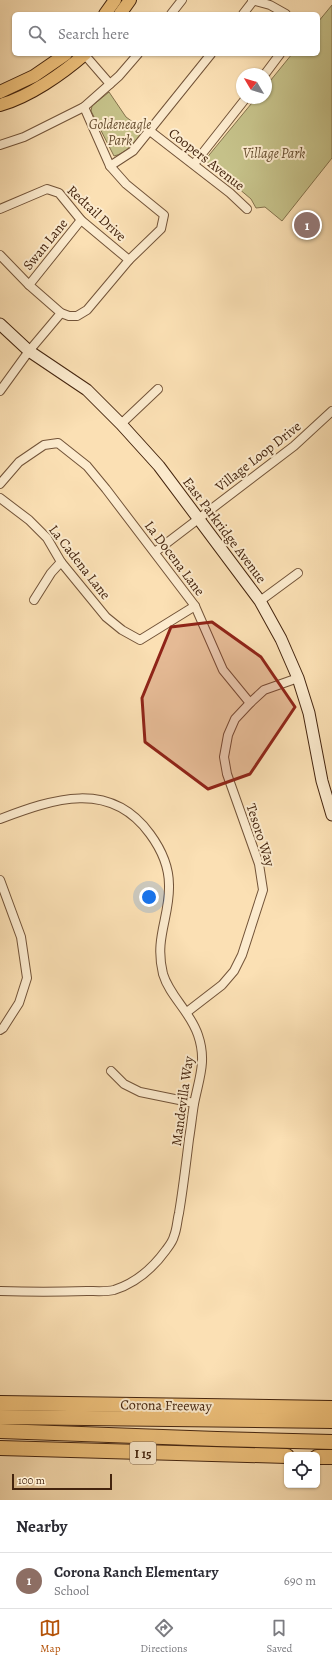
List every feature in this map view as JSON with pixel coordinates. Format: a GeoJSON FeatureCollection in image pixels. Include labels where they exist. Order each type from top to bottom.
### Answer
{"type":"FeatureCollection","features":[{"type":"Feature","properties":{"kind":"highway"},"geometry":{"type":"LineString","coordinates":[[247,1406],[332,1401]]}},
{"type":"Feature","properties":{"kind":"highway","name":"Corona Freeway"},"geometry":{"type":"LineString","coordinates":[[0,1402],[332,1408]]}},
{"type":"Feature","properties":{"kind":"highway"},"geometry":{"type":"LineString","coordinates":[[0,1417],[332,1421]]}},
{"type":"Feature","properties":{"kind":"highway"},"geometry":{"type":"LineString","coordinates":[[226,1420],[332,1426]]}},
{"type":"Feature","properties":{"kind":"highway"},"geometry":{"type":"LineString","coordinates":[[0,1431],[332,1442]]}},
{"type":"Feature","properties":{"kind":"highway"},"geometry":{"type":"LineString","coordinates":[[222,1439],[332,1434]]}},
{"type":"Feature","properties":{"kind":"highway","name":"I 15"},"geometry":{"type":"LineString","coordinates":[[0,1448],[284,1456]]}},
{"type":"Feature","properties":{"kind":"highway"},"geometry":{"type":"LineString","coordinates":[[320,1457],[332,1457]]}},
{"type":"Feature","properties":{"kind":"main road"},"geometry":{"type":"LineString","coordinates":[[106,12],[115,0]]}},
{"type":"Feature","properties":{"kind":"main road"},"geometry":{"type":"LineString","coordinates":[[121,12],[130,0]]}},
{"type":"Feature","properties":{"kind":"main road"},"geometry":{"type":"LineString","coordinates":[[0,92],[34,76],[63,56]]}},
{"type":"Feature","properties":{"kind":"main road"},"geometry":{"type":"LineString","coordinates":[[0,105],[40,87],[66,71],[82,56]]}},
{"type":"Feature","properties":{"kind":"main road","name":"East Parkridge Avenue"},"geometry":{"type":"LineString","coordinates":[[0,324],[29,351],[87,390],[121,424],[158,466],[260,601],[281,639],[298,678],[309,713],[322,781],[332,815]]}},
{"type":"Feature","properties":{"kind":"street"},"geometry":{"type":"LineString","coordinates":[[173,12],[182,0]]}},
{"type":"Feature","properties":{"kind":"street"},"geometry":{"type":"LineString","coordinates":[[244,12],[252,0],[270,5],[282,12]]}},
{"type":"Feature","properties":{"kind":"street"},"geometry":{"type":"LineString","coordinates":[[86,56],[110,84]]}},
{"type":"Feature","properties":{"kind":"street"},"geometry":{"type":"LineString","coordinates":[[0,145],[24,137],[84,107],[110,84],[136,56]]}},
{"type":"Feature","properties":{"kind":"street"},"geometry":{"type":"LineString","coordinates":[[110,166],[133,151],[209,56]]}},
{"type":"Feature","properties":{"kind":"street"},"geometry":{"type":"LineString","coordinates":[[270,68],[278,56]]}},
{"type":"Feature","properties":{"kind":"street"},"geometry":{"type":"LineString","coordinates":[[194,164],[241,104]]}},
{"type":"Feature","properties":{"kind":"street"},"geometry":{"type":"LineString","coordinates":[[0,255],[61,313],[69,316],[77,316],[87,310],[129,260],[161,229],[164,215],[126,184],[110,166],[84,107]]}},
{"type":"Feature","properties":{"kind":"street","name":"Coopers Avenue"},"geometry":{"type":"LineString","coordinates":[[150,131],[194,164],[247,209]]}},
{"type":"Feature","properties":{"kind":"street","name":"Redtail Drive"},"geometry":{"type":"LineString","coordinates":[[0,209],[47,189],[59,193],[81,220],[129,260]]}},
{"type":"Feature","properties":{"kind":"street","name":"Swan Lane"},"geometry":{"type":"LineString","coordinates":[[30,285],[81,220]]}},
{"type":"Feature","properties":{"kind":"street"},"geometry":{"type":"LineString","coordinates":[[2,386],[61,313]]}},
{"type":"Feature","properties":{"kind":"street"},"geometry":{"type":"LineString","coordinates":[[121,424],[158,389]]}},
{"type":"Feature","properties":{"kind":"street","name":"Village Loop Drive"},"geometry":{"type":"LineString","coordinates":[[155,552],[294,446],[332,411]]}},
{"type":"Feature","properties":{"kind":"street","name":"La Docena Lane"},"geometry":{"type":"LineString","coordinates":[[0,484],[19,462],[44,445],[58,443],[87,466],[155,552],[195,606],[223,670],[250,703]]}},
{"type":"Feature","properties":{"kind":"street","name":"La Cadena Lane"},"geometry":{"type":"LineString","coordinates":[[0,498],[29,520],[47,538],[61,562],[106,617],[122,630],[140,640],[195,606]]}},
{"type":"Feature","properties":{"kind":"street"},"geometry":{"type":"LineString","coordinates":[[34,600],[51,574],[61,562]]}},
{"type":"Feature","properties":{"kind":"street"},"geometry":{"type":"LineString","coordinates":[[260,601],[298,573]]}},
{"type":"Feature","properties":{"kind":"street","name":"Tesoro Way"},"geometry":{"type":"LineString","coordinates":[[187,1012],[222,984],[234,971],[245,948],[263,890],[259,864],[227,774],[224,757],[228,735],[235,719],[264,690],[298,678]]}},
{"type":"Feature","properties":{"kind":"street","name":"Mandevilla Way"},"geometry":{"type":"LineString","coordinates":[[0,819],[55,800],[81,797],[109,802],[129,813],[145,828],[158,845],[166,863],[170,883],[169,896],[161,934],[160,961],[166,984],[173,996],[187,1012],[198,1034],[202,1052],[202,1070],[194,1103],[181,1203],[174,1237],[156,1264],[141,1276],[113,1290],[46,1292],[0,1291]]}},
{"type":"Feature","properties":{"kind":"street"},"geometry":{"type":"LineString","coordinates":[[0,880],[21,938],[27,978],[19,1004],[3,1028],[0,1030]]}},
{"type":"Feature","properties":{"kind":"street"},"geometry":{"type":"LineString","coordinates":[[111,1071],[124,1084],[140,1092],[194,1103]]}},
{"type":"Feature","properties":{"kind":"highlighted area"},"geometry":{"type":"Polygon","coordinates":[[[212,622],[261,657],[295,707],[250,774],[208,789],[145,742],[142,698],[171,627],[212,622]]]}},
{"type":"Feature","properties":{"kind":"green space","name":"Village Park"},"geometry":{"type":"Polygon","coordinates":[[[332,5],[332,158],[282,221],[265,207],[256,208],[251,199],[205,160],[251,104],[272,104],[272,79],[290,56],[320,56],[320,20],[332,5]]]}},
{"type":"Feature","properties":{"kind":"green space","name":"Goldeneagle Park"},"geometry":{"type":"Polygon","coordinates":[[[109,92],[126,117],[144,130],[127,150],[114,156],[91,111],[92,106],[109,92]]]}},
{"type":"Feature","properties":{"kind":"place","name":"Corona Ranch Elementary"},"geometry":{"type":"Point","coordinates":[307,225]}}]}
